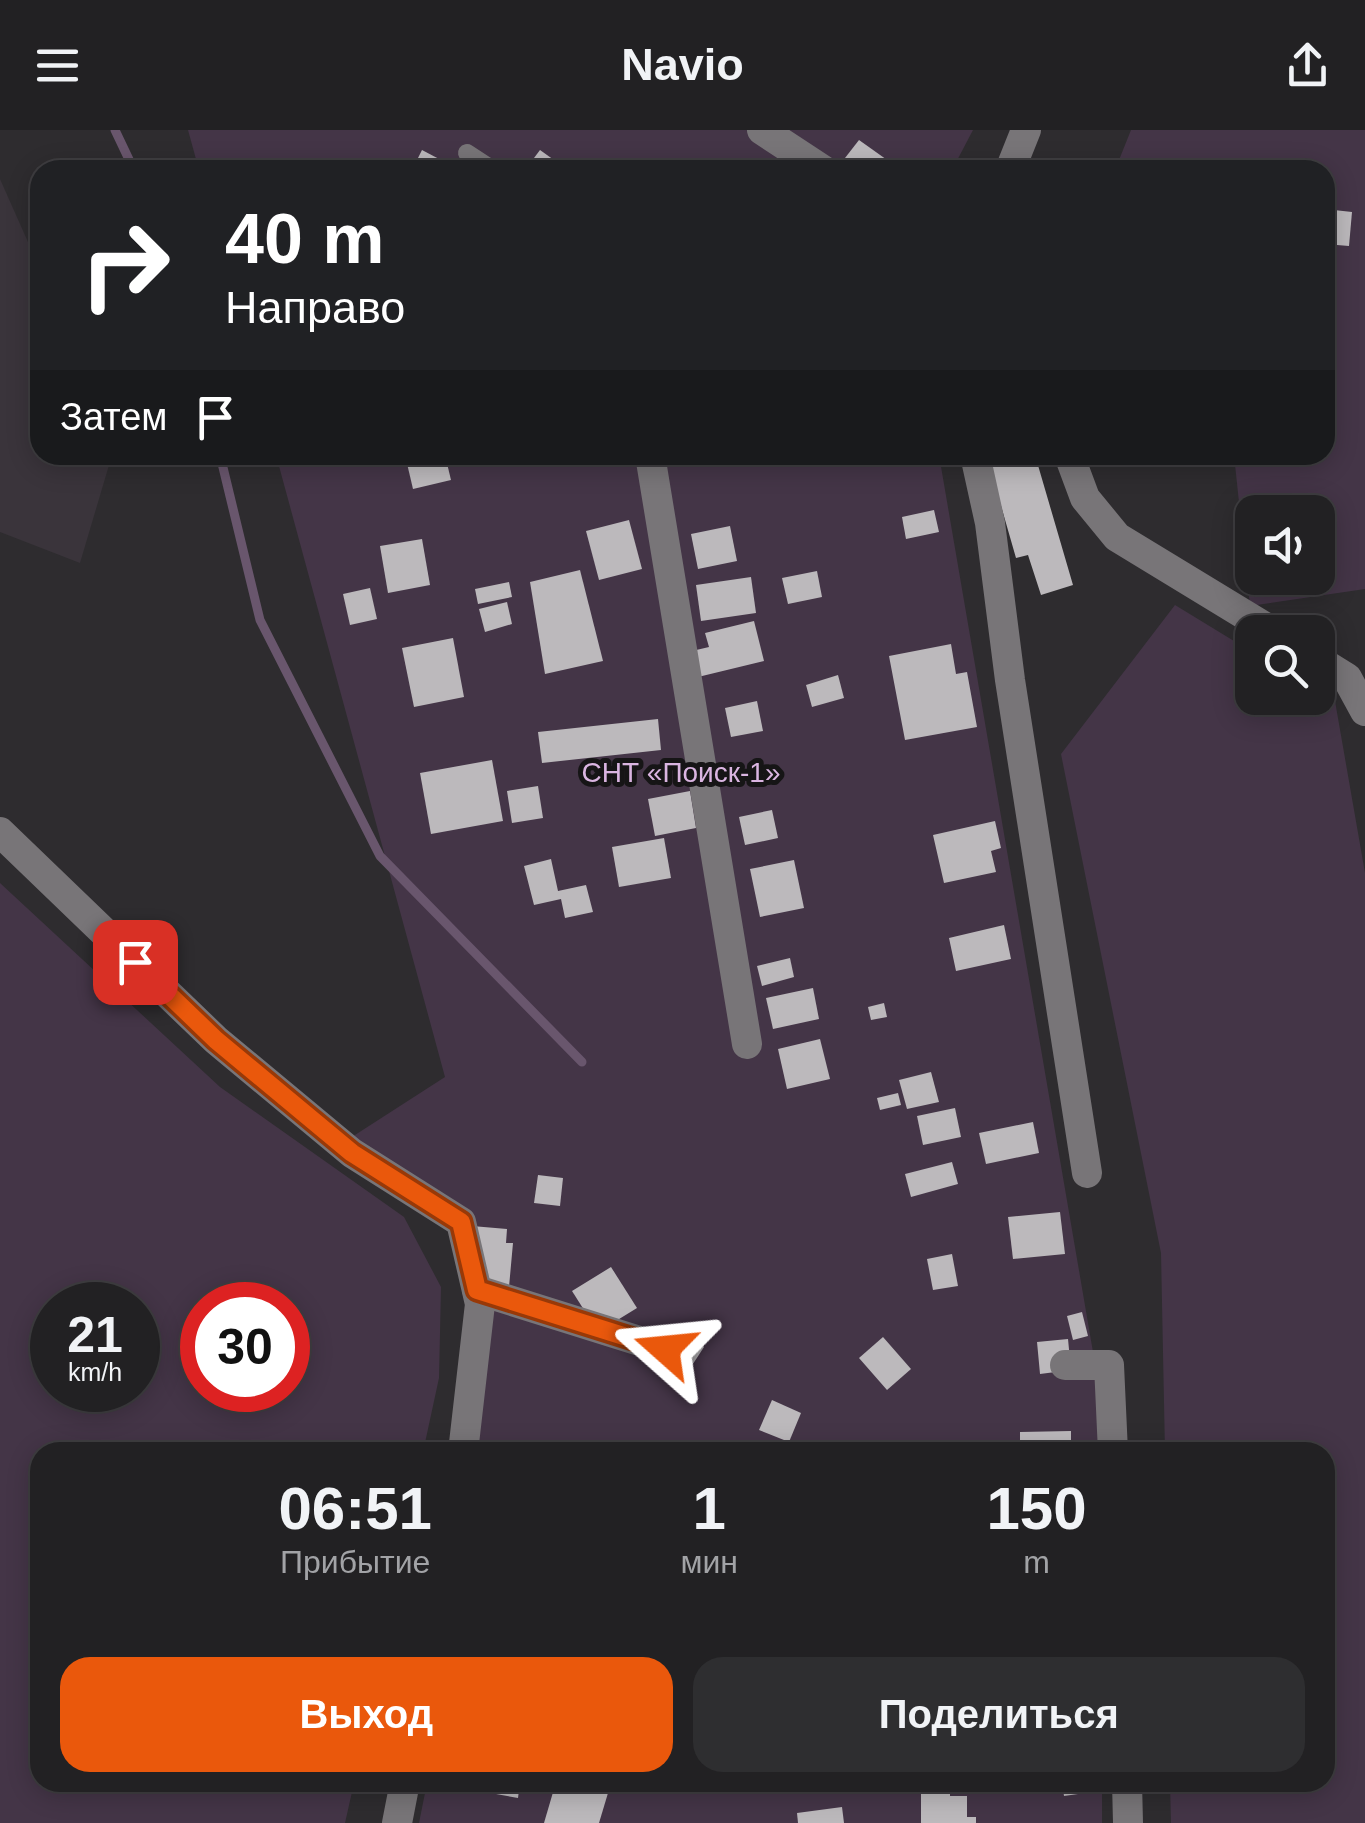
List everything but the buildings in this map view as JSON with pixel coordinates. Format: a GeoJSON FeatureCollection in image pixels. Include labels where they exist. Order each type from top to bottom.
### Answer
{"type":"FeatureCollection","features":[{"type":"Feature","properties":{"kind":"street"},"geometry":{"type":"LineString","coordinates":[[762,130],[807,160]]}},
{"type":"Feature","properties":{"kind":"street"},"geometry":{"type":"LineString","coordinates":[[1014,160],[1026,130]]}},
{"type":"Feature","properties":{"kind":"street"},"geometry":{"type":"LineString","coordinates":[[652,465],[747,1044]]}},
{"type":"Feature","properties":{"kind":"street"},"geometry":{"type":"LineString","coordinates":[[977,465],[990,523],[1010,680],[1087,1174]]}},
{"type":"Feature","properties":{"kind":"street"},"geometry":{"type":"LineString","coordinates":[[1073,465],[1085,498],[1117,538],[1245,615]]}},
{"type":"Feature","properties":{"kind":"street"},"geometry":{"type":"LineString","coordinates":[[1335,671],[1347,678],[1365,711]]}},
{"type":"Feature","properties":{"kind":"street"},"geometry":{"type":"LineString","coordinates":[[0,832],[216,1040],[352,1153],[461,1222],[480,1304],[464,1442]]}},
{"type":"Feature","properties":{"kind":"street"},"geometry":{"type":"LineString","coordinates":[[477,1290],[665,1349]]}},
{"type":"Feature","properties":{"kind":"street"},"geometry":{"type":"LineString","coordinates":[[1065,1365],[1108,1365],[1112,1442]]}},
{"type":"Feature","properties":{"kind":"street"},"geometry":{"type":"LineString","coordinates":[[397,1823],[403,1792]]}},
{"type":"Feature","properties":{"kind":"street"},"geometry":{"type":"LineString","coordinates":[[1127,1792],[1128,1823]]}},
{"type":"Feature","properties":{"kind":"lane"},"geometry":{"type":"LineString","coordinates":[[467,154],[477,160]]}},
{"type":"Feature","properties":{"kind":"shaded area"},"geometry":{"type":"Polygon","coordinates":[[[0,179],[30,246],[30,465],[109,465],[80,563],[0,532],[0,179]]]}},
{"type":"Feature","properties":{"kind":"green space"},"geometry":{"type":"Polygon","coordinates":[[[188,130],[973,130],[957,160],[196,160],[188,130]]]}},
{"type":"Feature","properties":{"kind":"green space"},"geometry":{"type":"Polygon","coordinates":[[[1131,130],[1365,130],[1365,589],[1335,593],[1335,495],[1238,495],[1235,465],[1335,465],[1335,160],[1119,160],[1131,130]]]}},
{"type":"Feature","properties":{"kind":"green space","name":"СНТ «Поиск-1»"},"geometry":{"type":"Polygon","coordinates":[[[279,465],[941,465],[1099,1387],[1099,1442],[466,1442],[474,1310],[453,1232],[341,1144],[445,1077],[279,465]]]}},
{"type":"Feature","properties":{"kind":"green space"},"geometry":{"type":"Polygon","coordinates":[[[1249,595],[1324,595],[1250,606],[1249,595]]]}},
{"type":"Feature","properties":{"kind":"green space"},"geometry":{"type":"Polygon","coordinates":[[[1175,605],[1235,642],[1235,715],[1335,715],[1335,701],[1365,873],[1365,1823],[1171,1823],[1170,1792],[1335,1792],[1335,1442],[1165,1442],[1161,1253],[1061,754],[1175,605]]]}},
{"type":"Feature","properties":{"kind":"green space"},"geometry":{"type":"Polygon","coordinates":[[[0,883],[220,1087],[404,1217],[441,1287],[439,1378],[425,1442],[30,1442],[30,1792],[352,1792],[345,1823],[0,1823],[0,883]]]}},
{"type":"Feature","properties":{"kind":"green space"},"geometry":{"type":"Polygon","coordinates":[[[425,1792],[1102,1792],[1102,1823],[419,1823],[425,1792]]]}},
{"type":"Feature","properties":{"kind":"waterway"},"geometry":{"type":"LineString","coordinates":[[115,130],[129,160]]}},
{"type":"Feature","properties":{"kind":"waterway"},"geometry":{"type":"LineString","coordinates":[[222,465],[260,620],[380,856],[582,1062]]}},
{"type":"Feature","properties":{"kind":"route"},"geometry":{"type":"LineString","coordinates":[[135,962],[216,1040],[352,1153],[461,1222],[477,1290],[665,1349]]}}]}
